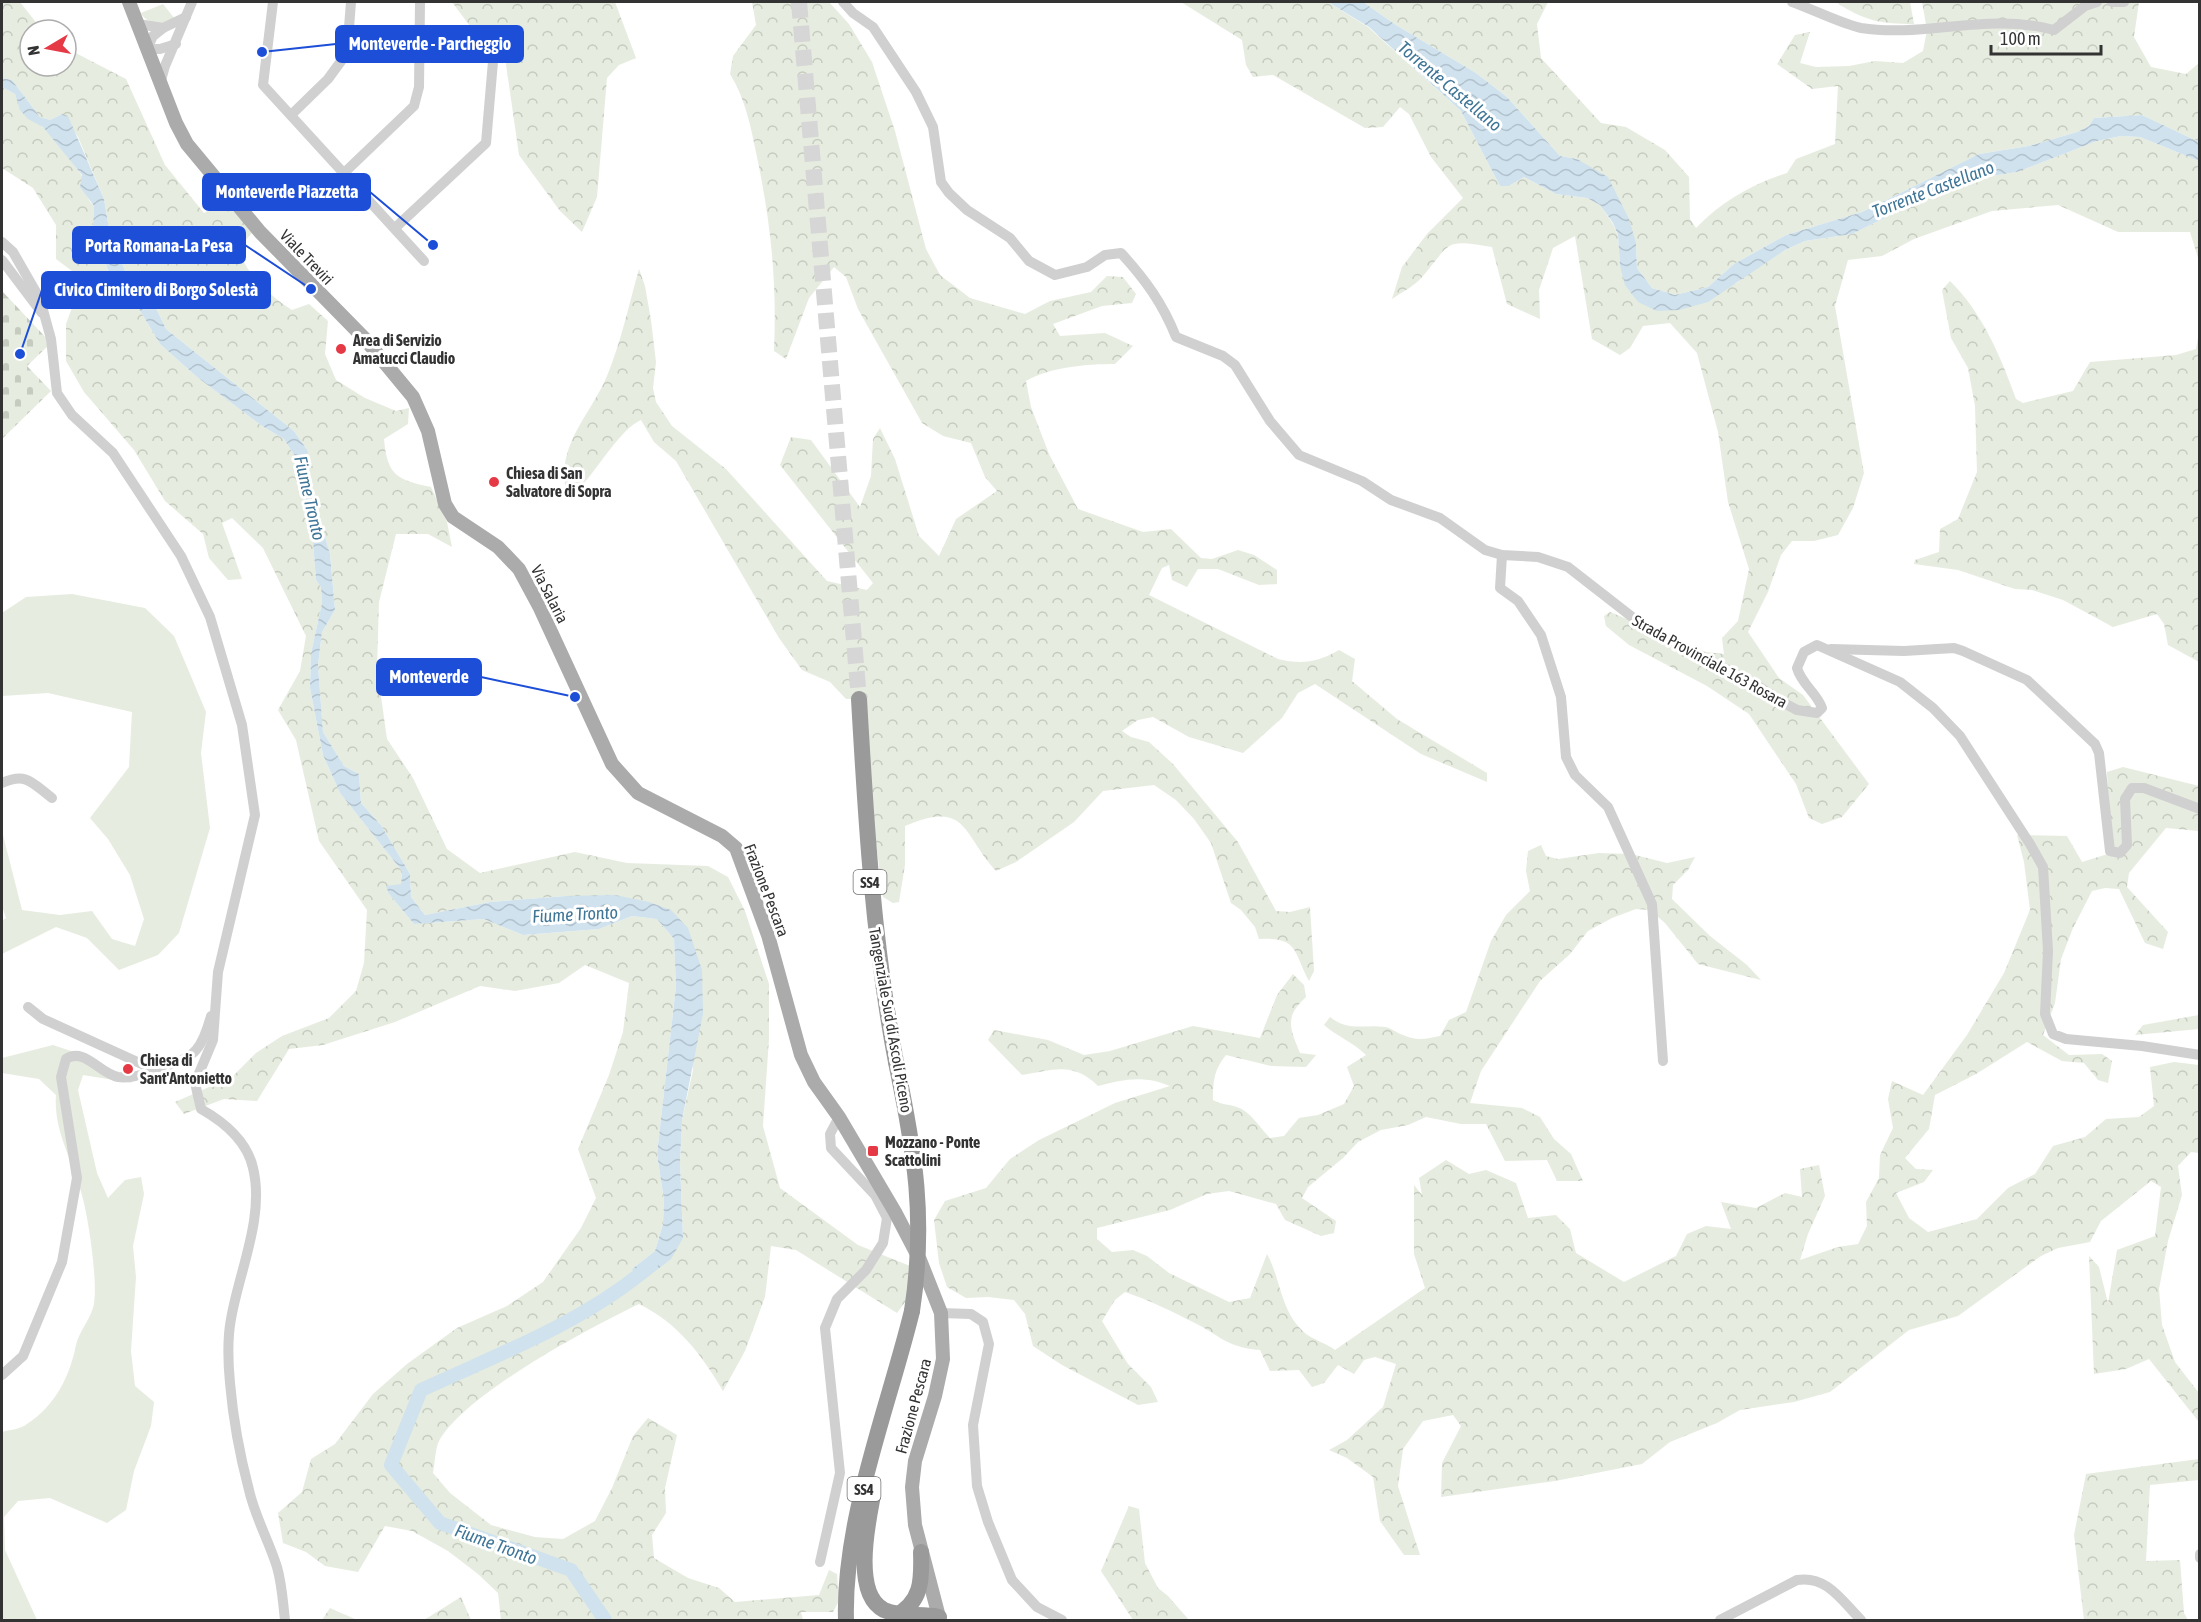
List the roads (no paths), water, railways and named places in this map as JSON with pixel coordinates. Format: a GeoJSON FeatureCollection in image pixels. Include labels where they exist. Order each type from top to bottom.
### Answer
{"type":"FeatureCollection","features":[{"type":"Feature","properties":{"kind":"highway","name":"Tangenziale Sud di Ascoli Piceno"},"geometry":{"type":"LineString","coordinates":[[846,1620],[846,1587],[856,1521],[912,1311],[920,1248],[919,1197],[881,981],[872,901],[859,699]]}},
{"type":"Feature","properties":{"kind":"highway"},"geometry":{"type":"LineString","coordinates":[[891,1393],[887,1430],[867,1527],[865,1572],[870,1596],[890,1618],[937,1619]]}},
{"type":"Feature","properties":{"kind":"highway"},"geometry":{"type":"LineString","coordinates":[[890,1618],[918,1596],[921,1586],[921,1552]]}},
{"type":"Feature","properties":{"kind":"highway"},"geometry":{"type":"LineString","coordinates":[[840,1620],[846,1587]]}},
{"type":"Feature","properties":{"kind":"main road","name":"Viale Treviri"},"geometry":{"type":"LineString","coordinates":[[129,2],[160,85],[186,144],[260,232],[365,339],[413,397]]}},
{"type":"Feature","properties":{"kind":"main road","name":"Via Salaria"},"geometry":{"type":"LineString","coordinates":[[413,397],[428,431],[445,504],[453,517],[465,528],[498,547],[519,569],[540,608],[580,697]]}},
{"type":"Feature","properties":{"kind":"main road","name":"Frazione Pescara"},"geometry":{"type":"LineString","coordinates":[[580,697],[612,764],[638,793],[722,836],[736,848],[768,935],[801,1055],[814,1082],[839,1117],[905,1231],[935,1293],[941,1313],[943,1359],[935,1396],[915,1461],[912,1487],[913,1512],[937,1619]]}},
{"type":"Feature","properties":{"kind":"street"},"geometry":{"type":"LineString","coordinates":[[160,85],[192,2]]}},
{"type":"Feature","properties":{"kind":"street"},"geometry":{"type":"LineString","coordinates":[[273,2],[263,85],[424,261]]}},
{"type":"Feature","properties":{"kind":"street"},"geometry":{"type":"LineString","coordinates":[[291,115],[328,79],[347,53],[351,2]]}},
{"type":"Feature","properties":{"kind":"street"},"geometry":{"type":"LineString","coordinates":[[344,173],[414,106],[419,87],[420,2]]}},
{"type":"Feature","properties":{"kind":"street","name":"Strada Provinciale 163 Rosara"},"geometry":{"type":"LineString","coordinates":[[843,2],[853,13],[873,27],[915,92],[933,127],[941,182],[967,210],[1010,238],[1029,261],[1055,275],[1087,267],[1105,255],[1121,253],[1158,299],[1176,337],[1224,356],[1235,365],[1270,421],[1299,455],[1362,481],[1391,500],[1440,518],[1485,550],[1502,555],[1538,557],[1568,567],[1645,627],[1746,679],[1797,710],[1817,713],[1822,708],[1816,696],[1808,690],[1797,668],[1804,652],[1817,645],[1828,650]]}},
{"type":"Feature","properties":{"kind":"street"},"geometry":{"type":"LineString","coordinates":[[1792,2],[1862,28],[1901,29],[1985,22],[2025,23],[2054,30],[2085,6],[2097,2]]}},
{"type":"Feature","properties":{"kind":"street"},"geometry":{"type":"LineString","coordinates":[[2112,2],[2124,2]]}},
{"type":"Feature","properties":{"kind":"street"},"geometry":{"type":"LineString","coordinates":[[176,44],[160,49],[147,49],[153,36],[163,28],[186,17]]}},
{"type":"Feature","properties":{"kind":"street"},"geometry":{"type":"LineString","coordinates":[[138,24],[163,28]]}},
{"type":"Feature","properties":{"kind":"street"},"geometry":{"type":"LineString","coordinates":[[395,228],[486,143],[494,50]]}},
{"type":"Feature","properties":{"kind":"street"},"geometry":{"type":"LineString","coordinates":[[2,242],[13,252],[28,285]]}},
{"type":"Feature","properties":{"kind":"street"},"geometry":{"type":"LineString","coordinates":[[2,260],[40,299],[51,339],[57,393],[72,415],[113,453],[181,556],[210,617],[242,725],[255,815],[226,932],[208,1028],[196,1050],[176,1062],[134,1077],[121,1077],[94,1066],[82,1055],[72,1055],[66,1059],[61,1077],[77,1178],[62,1262],[23,1356],[2,1375]]}},
{"type":"Feature","properties":{"kind":"street"},"geometry":{"type":"LineString","coordinates":[[1502,555],[1500,588],[1518,601],[1541,635],[1560,697],[1566,757],[1575,776],[1608,807],[1652,904],[1663,1061]]}},
{"type":"Feature","properties":{"kind":"street"},"geometry":{"type":"LineString","coordinates":[[1828,650],[1904,651],[1954,648],[2027,680],[2095,744],[2100,753],[2110,851],[2114,853],[2120,853],[2127,845],[2125,799],[2132,788],[2144,788],[2199,809]]}},
{"type":"Feature","properties":{"kind":"street"},"geometry":{"type":"LineString","coordinates":[[1828,650],[1900,682],[1933,708],[1960,736],[2030,844],[2043,867],[2048,951],[2045,1014],[2053,1034],[2066,1039],[2142,1046],[2199,1055]]}},
{"type":"Feature","properties":{"kind":"street"},"geometry":{"type":"LineString","coordinates":[[2,783],[16,777],[26,778],[52,798]]}},
{"type":"Feature","properties":{"kind":"street"},"geometry":{"type":"LineString","coordinates":[[215,996],[213,1040],[195,1083],[201,1109],[218,1119],[235,1135],[249,1153],[254,1169],[257,1196],[245,1268],[231,1319],[230,1383],[248,1490],[261,1532],[276,1566],[285,1620]]}},
{"type":"Feature","properties":{"kind":"street"},"geometry":{"type":"LineString","coordinates":[[28,1007],[44,1019],[155,1070]]}},
{"type":"Feature","properties":{"kind":"street"},"geometry":{"type":"LineString","coordinates":[[820,1562],[840,1473],[825,1328],[837,1299],[866,1270],[883,1244],[887,1218],[874,1195],[831,1148],[830,1134],[839,1117]]}},
{"type":"Feature","properties":{"kind":"street"},"geometry":{"type":"LineString","coordinates":[[941,1313],[971,1314],[983,1322],[989,1344],[973,1425],[977,1486],[988,1522],[1011,1580],[1037,1606],[1062,1620]]}},
{"type":"Feature","properties":{"kind":"street"},"geometry":{"type":"LineString","coordinates":[[1720,1620],[1797,1580],[1804,1579],[1827,1584],[1861,1620]]}},
{"type":"Feature","properties":{"kind":"water","name":"Torrente Castellano"},"geometry":{"type":"Polygon","coordinates":[[[1328,2],[1363,2],[1396,25],[1476,73],[1507,97],[1560,156],[1577,159],[1608,177],[1629,219],[1636,243],[1637,268],[1652,288],[1675,295],[1708,287],[1734,264],[1786,235],[1862,212],[1979,154],[2029,146],[2077,132],[2089,126],[2094,118],[2142,115],[2199,142],[2199,161],[2140,137],[2121,136],[2097,141],[2017,172],[1978,178],[1925,198],[1852,234],[1805,241],[1785,250],[1708,302],[1679,310],[1657,311],[1638,302],[1625,285],[1620,266],[1618,235],[1613,223],[1600,205],[1587,198],[1556,194],[1524,177],[1509,186],[1500,186],[1461,111],[1369,27],[1328,2]]]}},
{"type":"Feature","properties":{"kind":"water"},"geometry":{"type":"Polygon","coordinates":[[[2,78],[12,80],[40,117],[50,120],[62,114],[68,116],[104,199],[109,229],[125,271],[156,308],[166,329],[294,431],[308,451],[307,476],[330,554],[335,610],[322,632],[318,665],[323,732],[344,766],[359,774],[361,803],[381,825],[410,874],[411,897],[425,915],[490,902],[615,895],[649,902],[671,910],[688,928],[702,970],[703,1014],[682,1120],[680,1162],[683,1238],[671,1259],[641,1282],[632,1269],[655,1251],[663,1224],[664,1200],[657,1154],[676,986],[674,939],[657,919],[632,916],[599,929],[523,935],[484,919],[414,924],[389,894],[386,886],[401,884],[402,871],[340,793],[323,755],[310,688],[311,653],[322,603],[321,587],[316,580],[313,542],[300,464],[284,439],[262,426],[197,377],[160,344],[129,292],[108,270],[93,227],[94,206],[80,187],[82,175],[43,127],[28,119],[20,110],[15,94],[2,87],[2,78]]]}},
{"type":"Feature","properties":{"kind":"waterway","name":"Fiume Tronto"},"geometry":{"type":"LineString","coordinates":[[605,1620],[571,1570],[440,1523],[391,1465],[421,1390],[511,1350],[570,1320],[598,1304],[651,1265]]}},
{"type":"Feature","properties":{"kind":"tunnel"},"geometry":{"type":"LineString","coordinates":[[799,2],[859,699]]}},
{"type":"Feature","properties":{"kind":"place","name":"Monteverde - Parcheggio"},"geometry":{"type":"Point","coordinates":[262,52]}},
{"type":"Feature","properties":{"kind":"place","name":"Monteverde Piazzetta"},"geometry":{"type":"Point","coordinates":[433,245]}},
{"type":"Feature","properties":{"kind":"place","name":"Porta Romana-La Pesa"},"geometry":{"type":"Point","coordinates":[311,289]}},
{"type":"Feature","properties":{"kind":"place","name":"Area di Servizio Amatucci Claudio"},"geometry":{"type":"Point","coordinates":[341,349]}},
{"type":"Feature","properties":{"kind":"place","name":"Civico Cimitero di Borgo Solestà"},"geometry":{"type":"Point","coordinates":[20,354]}},
{"type":"Feature","properties":{"kind":"place","name":"Chiesa di San Salvatore di Sopra"},"geometry":{"type":"Point","coordinates":[494,482]}},
{"type":"Feature","properties":{"kind":"place","name":"Monteverde"},"geometry":{"type":"Point","coordinates":[575,697]}},
{"type":"Feature","properties":{"kind":"place","name":"Chiesa di Sant'Antonietto"},"geometry":{"type":"Point","coordinates":[128,1069]}},
{"type":"Feature","properties":{"kind":"place","name":"Mozzano - Ponte Scattolini"},"geometry":{"type":"Point","coordinates":[873,1151]}}]}
